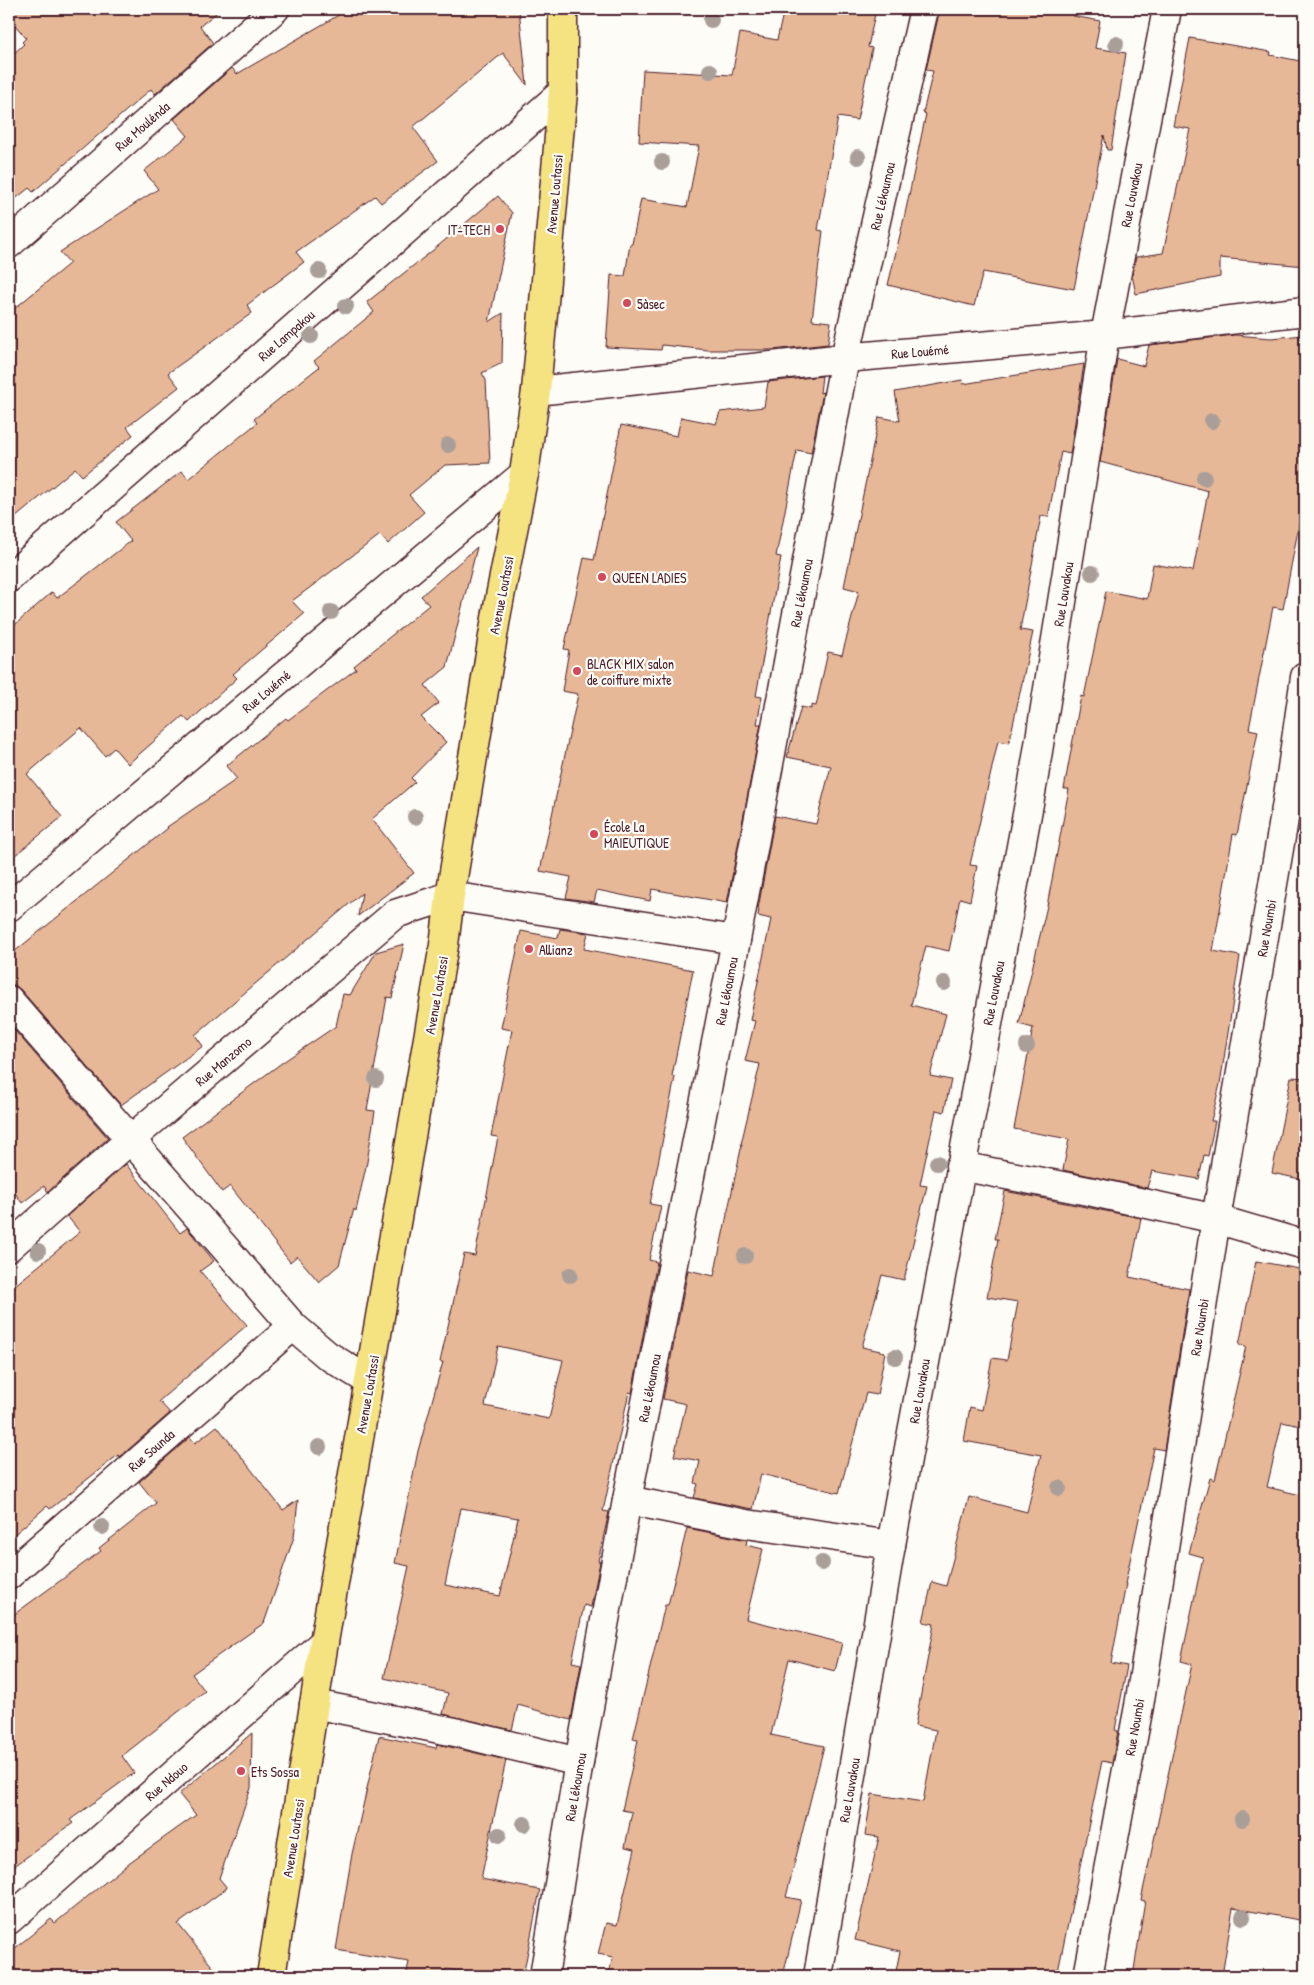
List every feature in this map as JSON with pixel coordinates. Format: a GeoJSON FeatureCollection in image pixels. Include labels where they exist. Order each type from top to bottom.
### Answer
{"type":"FeatureCollection","features":[{"type":"Feature","properties":{"kind":"main road","name":"Avenue Loutassi"},"geometry":{"type":"LineString","coordinates":[[270,1976],[324,1642],[442,954],[497,612],[524,474],[536,392],[563,92],[563,9]]}},
{"type":"Feature","properties":{"kind":"street","name":"Rue Moulénda"},"geometry":{"type":"LineString","coordinates":[[9,244],[275,9]]}},
{"type":"Feature","properties":{"kind":"street","name":"Rue Lékoumou"},"geometry":{"type":"LineString","coordinates":[[544,1976],[579,1762],[627,1500],[736,940],[845,358],[924,9]]}},
{"type":"Feature","properties":{"kind":"street","name":"Rue Louvakou"},"geometry":{"type":"LineString","coordinates":[[818,1976],[891,1545],[960,1166],[1033,782],[1105,335],[1167,9]]}},
{"type":"Feature","properties":{"kind":"street","name":"Rue Lampakou"},"geometry":{"type":"LineString","coordinates":[[9,578],[563,92]]}},
{"type":"Feature","properties":{"kind":"street","name":"Rue Louémé"},"geometry":{"type":"LineString","coordinates":[[536,392],[845,358],[1105,335],[1305,311]]}},
{"type":"Feature","properties":{"kind":"street","name":"Rue Louémé"},"geometry":{"type":"LineString","coordinates":[[9,907],[524,474]]}},
{"type":"Feature","properties":{"kind":"street","name":"Rue Noumbi"},"geometry":{"type":"LineString","coordinates":[[1088,1976],[1138,1706],[1216,1219],[1285,816],[1305,677]]}},
{"type":"Feature","properties":{"kind":"street"},"geometry":{"type":"LineString","coordinates":[[450,896],[736,940]]}},
{"type":"Feature","properties":{"kind":"street","name":"Rue Manzomo"},"geometry":{"type":"LineString","coordinates":[[9,1246],[131,1139],[395,914],[450,896]]}},
{"type":"Feature","properties":{"kind":"street"},"geometry":{"type":"LineString","coordinates":[[9,1000],[293,1326],[327,1355],[369,1381]]}},
{"type":"Feature","properties":{"kind":"street"},"geometry":{"type":"LineString","coordinates":[[960,1166],[1093,1192],[1216,1219],[1305,1244]]}},
{"type":"Feature","properties":{"kind":"street","name":"Rue Sounda"},"geometry":{"type":"LineString","coordinates":[[9,1575],[293,1326]]}},
{"type":"Feature","properties":{"kind":"street"},"geometry":{"type":"LineString","coordinates":[[627,1500],[746,1524],[891,1545]]}},
{"type":"Feature","properties":{"kind":"street","name":"Rue Ndouo"},"geometry":{"type":"LineString","coordinates":[[9,1920],[324,1642]]}},
{"type":"Feature","properties":{"kind":"street"},"geometry":{"type":"LineString","coordinates":[[314,1704],[455,1732],[579,1762]]}},
{"type":"Feature","properties":{"kind":"building"},"geometry":{"type":"Polygon","coordinates":[[[9,9],[221,9],[200,26],[213,43],[155,94],[151,89],[33,192],[29,188],[9,204],[9,58],[24,44],[22,42],[26,38],[9,18],[9,9]]]}},
{"type":"Feature","properties":{"kind":"building"},"geometry":{"type":"Polygon","coordinates":[[[349,9],[519,9],[527,85],[503,53],[413,127],[438,161],[381,203],[375,196],[296,252],[304,262],[247,305],[252,313],[168,373],[179,387],[127,427],[133,435],[82,476],[75,468],[9,523],[9,313],[70,263],[60,252],[158,189],[144,171],[188,136],[174,119],[232,68],[237,74],[349,9]]]}},
{"type":"Feature","properties":{"kind":"building"},"geometry":{"type":"Polygon","coordinates":[[[784,9],[876,9],[868,47],[872,48],[857,120],[838,117],[818,230],[823,231],[812,320],[831,322],[828,344],[772,350],[708,350],[662,345],[661,350],[606,347],[611,275],[625,276],[630,244],[632,244],[641,199],[687,207],[699,146],[639,142],[643,70],[732,75],[740,33],[777,40],[784,9]]]}},
{"type":"Feature","properties":{"kind":"building"},"geometry":{"type":"Polygon","coordinates":[[[940,9],[1075,9],[1073,16],[1100,21],[1095,48],[1126,53],[1111,150],[1107,150],[1104,135],[1074,289],[983,272],[974,306],[888,285],[926,114],[923,113],[933,71],[926,70],[940,9]]]}},
{"type":"Feature","properties":{"kind":"building"},"geometry":{"type":"Polygon","coordinates":[[[1190,38],[1271,52],[1270,55],[1305,62],[1305,266],[1220,258],[1220,277],[1136,294],[1132,275],[1136,257],[1163,253],[1190,129],[1173,126],[1190,38]]]}},
{"type":"Feature","properties":{"kind":"building"},"geometry":{"type":"Polygon","coordinates":[[[498,196],[512,213],[489,322],[503,313],[502,363],[482,373],[486,380],[490,463],[445,465],[409,495],[424,512],[388,544],[380,535],[292,601],[304,614],[233,674],[237,678],[189,722],[183,716],[128,764],[114,748],[105,756],[81,728],[27,774],[62,817],[9,860],[9,630],[52,592],[57,598],[131,541],[116,522],[182,471],[188,479],[257,423],[254,419],[319,367],[314,361],[374,312],[367,302],[498,196]]]}},
{"type":"Feature","properties":{"kind":"building"},"geometry":{"type":"Polygon","coordinates":[[[1235,335],[1271,338],[1305,335],[1305,493],[1283,609],[1273,607],[1249,729],[1258,731],[1237,835],[1233,834],[1213,951],[1240,956],[1220,1084],[1211,1121],[1215,1121],[1208,1156],[1204,1155],[1199,1179],[1152,1171],[1147,1188],[1063,1170],[1069,1139],[1014,1129],[1033,1028],[1019,1024],[1047,906],[1069,789],[1064,789],[1081,696],[1084,697],[1106,591],[1147,599],[1153,564],[1193,571],[1208,491],[1100,462],[1117,359],[1144,366],[1149,345],[1235,335]]]}},
{"type":"Feature","properties":{"kind":"building"},"geometry":{"type":"Polygon","coordinates":[[[1084,364],[1070,454],[1061,452],[1048,517],[1041,516],[1020,630],[1033,632],[1009,743],[998,741],[970,865],[977,866],[970,901],[960,898],[949,951],[926,946],[911,1005],[946,1014],[930,1076],[951,1080],[944,1112],[936,1110],[920,1185],[927,1186],[904,1280],[882,1275],[862,1347],[885,1352],[877,1395],[866,1393],[839,1493],[761,1474],[753,1509],[694,1498],[698,1484],[695,1483],[700,1461],[674,1456],[686,1404],[663,1399],[688,1270],[714,1276],[741,1144],[760,1064],[745,1061],[755,1021],[750,1020],[771,919],[758,916],[758,909],[775,816],[816,824],[831,766],[787,757],[801,707],[811,709],[811,705],[816,706],[828,652],[842,655],[859,591],[844,587],[879,417],[900,421],[895,392],[962,380],[963,384],[1084,364]]]}},
{"type":"Feature","properties":{"kind":"building"},"geometry":{"type":"Polygon","coordinates":[[[822,376],[820,393],[823,392],[811,453],[797,450],[776,556],[781,557],[756,696],[762,697],[757,724],[761,724],[727,903],[652,889],[650,901],[597,890],[594,902],[566,898],[571,877],[540,871],[578,694],[562,691],[569,650],[564,649],[584,558],[594,560],[621,425],[677,436],[681,417],[716,424],[720,412],[764,407],[768,382],[822,376]]]}},
{"type":"Feature","properties":{"kind":"building"},"geometry":{"type":"Polygon","coordinates":[[[477,547],[447,667],[425,685],[439,703],[421,717],[446,742],[411,778],[415,782],[372,819],[414,873],[358,916],[362,893],[195,1035],[203,1046],[121,1105],[21,990],[15,985],[9,985],[9,956],[167,827],[237,779],[226,766],[286,718],[288,720],[356,669],[354,666],[429,605],[421,596],[477,547]]]}},
{"type":"Feature","properties":{"kind":"building"},"geometry":{"type":"Polygon","coordinates":[[[560,929],[588,933],[584,949],[693,970],[672,1076],[675,1077],[650,1204],[661,1206],[649,1260],[657,1262],[632,1393],[629,1392],[603,1511],[609,1512],[598,1561],[600,1562],[591,1607],[584,1605],[572,1662],[581,1664],[571,1720],[518,1705],[512,1730],[443,1714],[448,1693],[384,1678],[409,1566],[395,1563],[418,1451],[443,1362],[440,1362],[464,1254],[475,1256],[498,1137],[491,1136],[512,1030],[501,1028],[521,931],[558,938],[560,929]],[[498,1346],[485,1406],[549,1419],[563,1360],[498,1346]],[[461,1508],[445,1585],[500,1596],[518,1518],[461,1508]]]}},
{"type":"Feature","properties":{"kind":"building"},"geometry":{"type":"Polygon","coordinates":[[[404,944],[392,998],[387,997],[367,1110],[375,1111],[367,1162],[356,1211],[354,1209],[339,1265],[319,1282],[297,1256],[290,1262],[230,1186],[222,1192],[182,1137],[283,1062],[336,1026],[343,994],[350,995],[376,952],[404,944]]]}},
{"type":"Feature","properties":{"kind":"building"},"geometry":{"type":"Polygon","coordinates":[[[9,1024],[108,1138],[48,1192],[44,1186],[22,1203],[9,1184],[9,1024]]]}},
{"type":"Feature","properties":{"kind":"building"},"geometry":{"type":"Polygon","coordinates":[[[1291,1077],[1305,1078],[1305,1180],[1272,1173],[1291,1077]]]}},
{"type":"Feature","properties":{"kind":"building"},"geometry":{"type":"Polygon","coordinates":[[[126,1164],[180,1233],[187,1228],[214,1261],[200,1271],[247,1325],[159,1401],[170,1413],[120,1457],[118,1455],[50,1509],[47,1506],[9,1539],[9,1290],[80,1232],[67,1216],[126,1164]]]}},
{"type":"Feature","properties":{"kind":"building"},"geometry":{"type":"Polygon","coordinates":[[[1005,1191],[1141,1218],[1129,1277],[1189,1289],[1164,1450],[1154,1448],[1125,1584],[1111,1663],[1127,1666],[1115,1730],[1118,1731],[1112,1763],[1102,1761],[1057,1976],[977,1976],[949,1970],[948,1976],[895,1976],[900,1951],[855,1940],[879,1837],[865,1835],[872,1794],[923,1802],[936,1730],[915,1726],[934,1624],[923,1622],[932,1582],[946,1586],[969,1497],[1027,1512],[1041,1455],[964,1441],[970,1407],[982,1410],[992,1358],[1007,1360],[1018,1302],[987,1297],[998,1239],[995,1239],[1005,1191]]]}},
{"type":"Feature","properties":{"kind":"building"},"geometry":{"type":"Polygon","coordinates":[[[1256,1261],[1305,1270],[1305,1427],[1282,1422],[1267,1487],[1305,1496],[1305,1921],[1233,1908],[1222,1976],[1133,1976],[1145,1901],[1141,1900],[1192,1664],[1181,1661],[1203,1557],[1189,1553],[1210,1478],[1215,1480],[1246,1346],[1239,1345],[1256,1261]]]}},
{"type":"Feature","properties":{"kind":"building"},"geometry":{"type":"Polygon","coordinates":[[[217,1426],[283,1510],[298,1500],[294,1537],[264,1623],[192,1674],[205,1691],[122,1756],[134,1773],[70,1820],[73,1823],[9,1870],[9,1618],[101,1551],[99,1548],[156,1503],[139,1482],[190,1437],[195,1443],[217,1426]]]}},
{"type":"Feature","properties":{"kind":"building"},"geometry":{"type":"Polygon","coordinates":[[[687,1528],[747,1540],[746,1545],[763,1549],[746,1619],[842,1643],[835,1671],[789,1659],[771,1735],[824,1746],[786,1897],[801,1900],[783,1976],[608,1976],[613,1957],[598,1954],[606,1923],[617,1925],[635,1849],[625,1847],[632,1812],[622,1810],[638,1740],[633,1739],[665,1605],[668,1605],[687,1528]]]}},
{"type":"Feature","properties":{"kind":"building"},"geometry":{"type":"Polygon","coordinates":[[[252,1733],[251,1788],[219,1878],[227,1888],[178,1924],[220,1976],[9,1976],[9,1953],[51,1919],[55,1923],[130,1862],[196,1815],[179,1794],[252,1733]]]}},
{"type":"Feature","properties":{"kind":"building"},"geometry":{"type":"Polygon","coordinates":[[[379,1736],[436,1748],[437,1744],[506,1760],[481,1879],[540,1890],[523,1976],[490,1976],[446,1969],[444,1976],[406,1976],[409,1962],[336,1950],[352,1854],[379,1736]]]}},
{"type":"Feature","properties":{"kind":"place","name":"IT-TECH"},"geometry":{"type":"Point","coordinates":[500,229]}},
{"type":"Feature","properties":{"kind":"place","name":"5àsec"},"geometry":{"type":"Point","coordinates":[627,303]}},
{"type":"Feature","properties":{"kind":"place","name":"QUEEN LADIES"},"geometry":{"type":"Point","coordinates":[602,577]}},
{"type":"Feature","properties":{"kind":"place","name":"BLACK MIX salon de coiffure mixte"},"geometry":{"type":"Point","coordinates":[577,671]}},
{"type":"Feature","properties":{"kind":"place","name":"École La MAIEUTIQUE"},"geometry":{"type":"Point","coordinates":[594,834]}},
{"type":"Feature","properties":{"kind":"place","name":"Allianz"},"geometry":{"type":"Point","coordinates":[529,949]}},
{"type":"Feature","properties":{"kind":"place","name":"Ets Sossa"},"geometry":{"type":"Point","coordinates":[241,1771]}}]}
